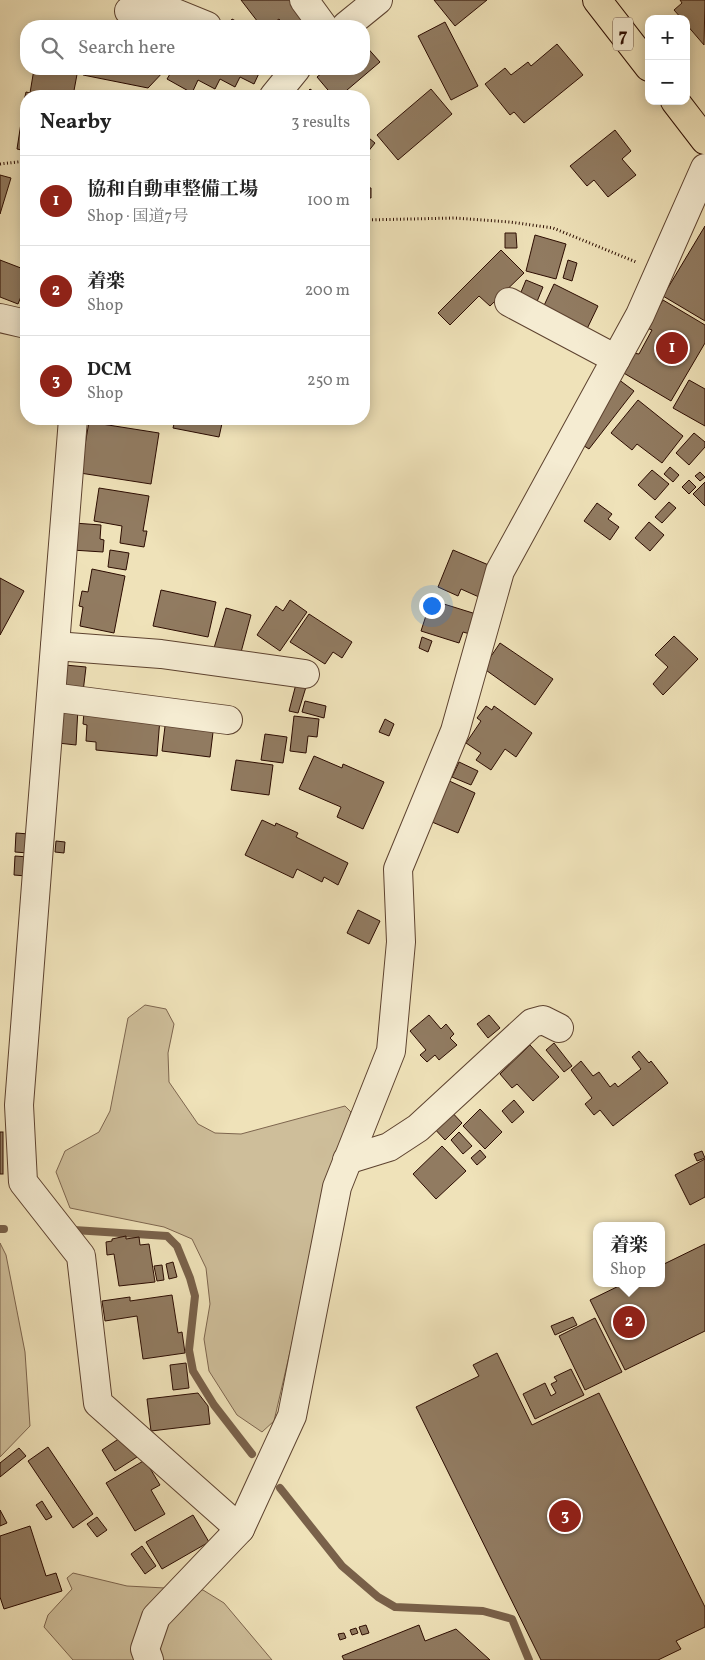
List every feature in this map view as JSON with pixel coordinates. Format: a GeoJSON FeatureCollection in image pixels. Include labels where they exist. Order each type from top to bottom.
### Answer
{"type":"FeatureCollection","features":[{"type":"Feature","properties":{"kind":"highway","name":"7"},"geometry":{"type":"LineString","coordinates":[[597,0],[645,62]]}},
{"type":"Feature","properties":{"kind":"highway"},"geometry":{"type":"LineString","coordinates":[[678,105],[705,140]]}},
{"type":"Feature","properties":{"kind":"street"},"geometry":{"type":"LineString","coordinates":[[304,0],[319,20]]}},
{"type":"Feature","properties":{"kind":"street"},"geometry":{"type":"LineString","coordinates":[[353,20],[378,0]]}},
{"type":"Feature","properties":{"kind":"street"},"geometry":{"type":"LineString","coordinates":[[129,11],[168,10],[192,20]]}},
{"type":"Feature","properties":{"kind":"street"},"geometry":{"type":"LineString","coordinates":[[278,90],[289,75]]}},
{"type":"Feature","properties":{"kind":"street"},"geometry":{"type":"LineString","coordinates":[[149,1660],[145,1649],[156,1617],[240,1528],[292,1416],[336,1187],[391,1051],[401,942],[398,869],[455,731],[500,571],[640,315],[705,168]]}},
{"type":"Feature","properties":{"kind":"street"},"geometry":{"type":"LineString","coordinates":[[509,302],[616,359]]}},
{"type":"Feature","properties":{"kind":"street"},"geometry":{"type":"LineString","coordinates":[[0,318],[20,323]]}},
{"type":"Feature","properties":{"kind":"street"},"geometry":{"type":"LineString","coordinates":[[73,425],[20,1105],[24,1182],[81,1256],[98,1403],[240,1528]]}},
{"type":"Feature","properties":{"kind":"street"},"geometry":{"type":"LineString","coordinates":[[55,646],[161,654],[305,674]]}},
{"type":"Feature","properties":{"kind":"street"},"geometry":{"type":"LineString","coordinates":[[51,697],[228,720]]}},
{"type":"Feature","properties":{"kind":"street"},"geometry":{"type":"LineString","coordinates":[[347,1160],[389,1147],[418,1128],[532,1023],[543,1020],[560,1028]]}},
{"type":"Feature","properties":{"kind":"path"},"geometry":{"type":"LineString","coordinates":[[0,164],[20,162]]}},
{"type":"Feature","properties":{"kind":"path"},"geometry":{"type":"LineString","coordinates":[[370,220],[455,218],[510,222],[554,228],[660,271]]}},
{"type":"Feature","properties":{"kind":"shaded area"},"geometry":{"type":"Polygon","coordinates":[[[145,1005],[166,1009],[174,1024],[168,1053],[169,1082],[198,1124],[215,1133],[241,1134],[345,1106],[351,1112],[330,1179],[274,1421],[262,1432],[237,1415],[209,1371],[204,1339],[210,1304],[206,1268],[192,1239],[164,1227],[70,1208],[56,1172],[65,1151],[99,1132],[110,1111],[128,1018],[145,1005]]]}},
{"type":"Feature","properties":{"kind":"shaded area"},"geometry":{"type":"Polygon","coordinates":[[[0,1243],[6,1255],[25,1352],[30,1426],[0,1457],[0,1243]]]}},
{"type":"Feature","properties":{"kind":"shaded area"},"geometry":{"type":"Polygon","coordinates":[[[73,1573],[127,1586],[203,1590],[224,1603],[272,1660],[73,1660],[44,1627],[48,1615],[72,1589],[67,1578],[73,1573]]]}},
{"type":"Feature","properties":{"kind":"building"},"geometry":{"type":"Polygon","coordinates":[[[241,0],[298,0],[305,20],[279,19],[256,20],[241,0]]]}},
{"type":"Feature","properties":{"kind":"building"},"geometry":{"type":"Polygon","coordinates":[[[434,0],[487,0],[455,26],[434,0]]]}},
{"type":"Feature","properties":{"kind":"building"},"geometry":{"type":"Polygon","coordinates":[[[680,0],[705,0],[704,45],[690,29],[690,15],[678,15],[674,10],[682,3],[680,0]]]}},
{"type":"Feature","properties":{"kind":"building"},"geometry":{"type":"Polygon","coordinates":[[[445,22],[478,86],[451,100],[418,36],[445,22]]]}},
{"type":"Feature","properties":{"kind":"building"},"geometry":{"type":"Polygon","coordinates":[[[557,44],[583,75],[524,123],[514,112],[510,115],[485,84],[505,68],[511,75],[528,62],[531,66],[557,44]]]}},
{"type":"Feature","properties":{"kind":"building"},"geometry":{"type":"Polygon","coordinates":[[[370,51],[380,62],[370,70],[370,51]]]}},
{"type":"Feature","properties":{"kind":"building"},"geometry":{"type":"Polygon","coordinates":[[[33,75],[77,75],[74,90],[30,90],[33,75]]]}},
{"type":"Feature","properties":{"kind":"building"},"geometry":{"type":"Polygon","coordinates":[[[83,75],[160,75],[148,88],[83,75]]]}},
{"type":"Feature","properties":{"kind":"building"},"geometry":{"type":"Polygon","coordinates":[[[169,75],[258,75],[254,84],[240,77],[235,87],[220,79],[215,89],[198,80],[193,90],[187,90],[167,79],[169,75]]]}},
{"type":"Feature","properties":{"kind":"building"},"geometry":{"type":"Polygon","coordinates":[[[320,75],[365,75],[347,90],[328,90],[317,77],[320,75]]]}},
{"type":"Feature","properties":{"kind":"building"},"geometry":{"type":"Polygon","coordinates":[[[431,89],[452,114],[398,160],[377,135],[431,89]]]}},
{"type":"Feature","properties":{"kind":"building"},"geometry":{"type":"Polygon","coordinates":[[[20,130],[20,150],[17,149],[20,130]]]}},
{"type":"Feature","properties":{"kind":"building"},"geometry":{"type":"Polygon","coordinates":[[[615,130],[631,151],[622,159],[636,175],[608,197],[594,180],[587,186],[570,166],[615,130]]]}},
{"type":"Feature","properties":{"kind":"building"},"geometry":{"type":"Polygon","coordinates":[[[370,139],[375,143],[370,149],[370,139]]]}},
{"type":"Feature","properties":{"kind":"building"},"geometry":{"type":"Polygon","coordinates":[[[0,175],[11,178],[0,214],[0,175]]]}},
{"type":"Feature","properties":{"kind":"building"},"geometry":{"type":"Polygon","coordinates":[[[705,226],[705,321],[663,296],[705,226]]]}},
{"type":"Feature","properties":{"kind":"building"},"geometry":{"type":"Polygon","coordinates":[[[505,233],[516,233],[517,248],[505,248],[505,233]]]}},
{"type":"Feature","properties":{"kind":"building"},"geometry":{"type":"Polygon","coordinates":[[[535,235],[566,244],[556,279],[526,271],[535,235]]]}},
{"type":"Feature","properties":{"kind":"building"},"geometry":{"type":"Polygon","coordinates":[[[501,250],[524,273],[490,306],[479,296],[450,325],[438,313],[501,250]]]}},
{"type":"Feature","properties":{"kind":"building"},"geometry":{"type":"Polygon","coordinates":[[[0,260],[20,268],[20,299],[18,304],[0,297],[0,260]]]}},
{"type":"Feature","properties":{"kind":"building"},"geometry":{"type":"Polygon","coordinates":[[[568,260],[577,263],[572,281],[563,278],[568,260]]]}},
{"type":"Feature","properties":{"kind":"building"},"geometry":{"type":"Polygon","coordinates":[[[526,280],[543,287],[536,304],[519,297],[526,280]]]}},
{"type":"Feature","properties":{"kind":"building"},"geometry":{"type":"Polygon","coordinates":[[[554,284],[598,306],[585,333],[541,312],[554,284]]]}},
{"type":"Feature","properties":{"kind":"building"},"geometry":{"type":"Polygon","coordinates":[[[663,300],[705,325],[705,343],[671,401],[622,372],[633,353],[639,354],[652,330],[647,328],[663,300]]]}},
{"type":"Feature","properties":{"kind":"building"},"geometry":{"type":"Polygon","coordinates":[[[614,376],[634,391],[589,449],[578,442],[614,376]]]}},
{"type":"Feature","properties":{"kind":"building"},"geometry":{"type":"Polygon","coordinates":[[[689,380],[705,389],[705,426],[673,408],[689,380]]]}},
{"type":"Feature","properties":{"kind":"building"},"geometry":{"type":"Polygon","coordinates":[[[638,400],[683,436],[662,463],[637,444],[632,450],[611,433],[638,400]]]}},
{"type":"Feature","properties":{"kind":"building"},"geometry":{"type":"Polygon","coordinates":[[[88,425],[108,425],[159,433],[151,484],[80,473],[88,425]]]}},
{"type":"Feature","properties":{"kind":"building"},"geometry":{"type":"Polygon","coordinates":[[[174,425],[222,425],[219,437],[173,428],[174,425]]]}},
{"type":"Feature","properties":{"kind":"building"},"geometry":{"type":"Polygon","coordinates":[[[694,433],[705,442],[705,447],[689,465],[676,453],[694,433]]]}},
{"type":"Feature","properties":{"kind":"building"},"geometry":{"type":"Polygon","coordinates":[[[670,467],[679,475],[673,482],[664,474],[670,467]]]}},
{"type":"Feature","properties":{"kind":"building"},"geometry":{"type":"Polygon","coordinates":[[[652,470],[669,484],[655,500],[638,485],[652,470]]]}},
{"type":"Feature","properties":{"kind":"building"},"geometry":{"type":"Polygon","coordinates":[[[700,472],[705,477],[700,481],[695,476],[700,472]]]}},
{"type":"Feature","properties":{"kind":"building"},"geometry":{"type":"Polygon","coordinates":[[[689,480],[696,487],[689,494],[682,487],[689,480]]]}},
{"type":"Feature","properties":{"kind":"building"},"geometry":{"type":"Polygon","coordinates":[[[705,482],[705,506],[693,494],[705,482]]]}},
{"type":"Feature","properties":{"kind":"building"},"geometry":{"type":"Polygon","coordinates":[[[99,488],[149,496],[143,531],[147,531],[144,547],[120,543],[122,526],[94,521],[99,488]]]}},
{"type":"Feature","properties":{"kind":"building"},"geometry":{"type":"Polygon","coordinates":[[[669,502],[676,508],[662,523],[655,517],[669,502]]]}},
{"type":"Feature","properties":{"kind":"building"},"geometry":{"type":"Polygon","coordinates":[[[597,503],[612,514],[608,519],[619,527],[610,540],[584,521],[597,503]]]}},
{"type":"Feature","properties":{"kind":"building"},"geometry":{"type":"Polygon","coordinates":[[[649,522],[664,535],[650,551],[635,538],[649,522]]]}},
{"type":"Feature","properties":{"kind":"building"},"geometry":{"type":"Polygon","coordinates":[[[74,523],[101,525],[100,539],[104,540],[103,552],[72,550],[74,523]]]}},
{"type":"Feature","properties":{"kind":"building"},"geometry":{"type":"Polygon","coordinates":[[[110,550],[129,553],[126,570],[108,567],[110,550]]]}},
{"type":"Feature","properties":{"kind":"building"},"geometry":{"type":"Polygon","coordinates":[[[453,550],[491,566],[479,597],[461,589],[458,596],[438,587],[453,550]]]}},
{"type":"Feature","properties":{"kind":"building"},"geometry":{"type":"Polygon","coordinates":[[[92,569],[125,576],[114,633],[80,626],[83,607],[79,606],[82,591],[88,592],[92,569]]]}},
{"type":"Feature","properties":{"kind":"building"},"geometry":{"type":"Polygon","coordinates":[[[0,578],[24,591],[0,635],[0,578]]]}},
{"type":"Feature","properties":{"kind":"building"},"geometry":{"type":"Polygon","coordinates":[[[161,590],[216,602],[208,637],[153,626],[161,590]]]}},
{"type":"Feature","properties":{"kind":"building"},"geometry":{"type":"Polygon","coordinates":[[[290,600],[307,612],[280,651],[257,635],[276,606],[283,611],[290,600]]]}},
{"type":"Feature","properties":{"kind":"building"},"geometry":{"type":"Polygon","coordinates":[[[431,600],[476,614],[470,634],[463,632],[459,643],[421,631],[431,600]]]}},
{"type":"Feature","properties":{"kind":"building"},"geometry":{"type":"Polygon","coordinates":[[[226,608],[251,615],[240,656],[214,648],[226,608]]]}},
{"type":"Feature","properties":{"kind":"building"},"geometry":{"type":"Polygon","coordinates":[[[309,614],[352,642],[342,658],[333,652],[325,664],[290,642],[309,614]]]}},
{"type":"Feature","properties":{"kind":"building"},"geometry":{"type":"Polygon","coordinates":[[[674,636],[698,659],[663,695],[653,684],[668,667],[655,655],[674,636]]]}},
{"type":"Feature","properties":{"kind":"building"},"geometry":{"type":"Polygon","coordinates":[[[422,637],[432,641],[428,652],[419,648],[422,637]]]}},
{"type":"Feature","properties":{"kind":"building"},"geometry":{"type":"Polygon","coordinates":[[[500,643],[553,679],[535,705],[483,668],[500,643]]]}},
{"type":"Feature","properties":{"kind":"building"},"geometry":{"type":"Polygon","coordinates":[[[65,665],[86,667],[83,692],[63,690],[65,665]]]}},
{"type":"Feature","properties":{"kind":"building"},"geometry":{"type":"Polygon","coordinates":[[[296,684],[306,687],[298,713],[289,711],[296,684]]]}},
{"type":"Feature","properties":{"kind":"building"},"geometry":{"type":"Polygon","coordinates":[[[305,701],[326,706],[324,718],[302,712],[305,701]]]}},
{"type":"Feature","properties":{"kind":"building"},"geometry":{"type":"Polygon","coordinates":[[[61,706],[78,708],[76,745],[58,743],[61,706]]]}},
{"type":"Feature","properties":{"kind":"building"},"geometry":{"type":"Polygon","coordinates":[[[486,706],[492,710],[494,706],[532,733],[516,757],[505,749],[491,770],[476,760],[481,753],[466,743],[481,721],[477,718],[486,706]]]}},
{"type":"Feature","properties":{"kind":"building"},"geometry":{"type":"Polygon","coordinates":[[[84,712],[160,718],[157,756],[96,750],[96,742],[86,741],[87,725],[83,724],[84,712]]]}},
{"type":"Feature","properties":{"kind":"building"},"geometry":{"type":"Polygon","coordinates":[[[294,716],[319,719],[317,737],[308,736],[306,753],[290,751],[294,716]]]}},
{"type":"Feature","properties":{"kind":"building"},"geometry":{"type":"Polygon","coordinates":[[[166,718],[214,724],[210,757],[162,751],[166,718]]]}},
{"type":"Feature","properties":{"kind":"building"},"geometry":{"type":"Polygon","coordinates":[[[385,719],[394,724],[389,736],[379,732],[385,719]]]}},
{"type":"Feature","properties":{"kind":"building"},"geometry":{"type":"Polygon","coordinates":[[[265,734],[287,737],[283,763],[261,760],[265,734]]]}},
{"type":"Feature","properties":{"kind":"building"},"geometry":{"type":"Polygon","coordinates":[[[314,756],[342,768],[343,764],[384,782],[363,829],[337,817],[341,807],[299,789],[314,756]]]}},
{"type":"Feature","properties":{"kind":"building"},"geometry":{"type":"Polygon","coordinates":[[[236,760],[273,765],[269,795],[231,790],[236,760]]]}},
{"type":"Feature","properties":{"kind":"building"},"geometry":{"type":"Polygon","coordinates":[[[459,762],[478,771],[471,785],[452,777],[459,762]]]}},
{"type":"Feature","properties":{"kind":"building"},"geometry":{"type":"Polygon","coordinates":[[[443,778],[475,793],[458,833],[425,819],[443,778]]]}},
{"type":"Feature","properties":{"kind":"building"},"geometry":{"type":"Polygon","coordinates":[[[262,820],[275,826],[276,823],[298,833],[296,837],[348,863],[338,885],[324,877],[322,882],[297,869],[293,878],[245,855],[262,820]]]}},
{"type":"Feature","properties":{"kind":"building"},"geometry":{"type":"Polygon","coordinates":[[[16,833],[29,834],[28,853],[15,852],[16,833]]]}},
{"type":"Feature","properties":{"kind":"building"},"geometry":{"type":"Polygon","coordinates":[[[56,841],[65,842],[64,853],[55,852],[56,841]]]}},
{"type":"Feature","properties":{"kind":"building"},"geometry":{"type":"Polygon","coordinates":[[[15,856],[28,857],[26,876],[14,875],[15,856]]]}},
{"type":"Feature","properties":{"kind":"building"},"geometry":{"type":"Polygon","coordinates":[[[358,910],[380,921],[369,944],[347,933],[358,910]]]}},
{"type":"Feature","properties":{"kind":"building"},"geometry":{"type":"Polygon","coordinates":[[[429,1015],[441,1029],[446,1024],[454,1034],[450,1038],[457,1045],[439,1060],[435,1055],[427,1062],[420,1055],[426,1050],[410,1031],[429,1015]]]}},
{"type":"Feature","properties":{"kind":"building"},"geometry":{"type":"Polygon","coordinates":[[[489,1015],[500,1028],[488,1038],[477,1024],[489,1015]]]}},
{"type":"Feature","properties":{"kind":"building"},"geometry":{"type":"Polygon","coordinates":[[[554,1043],[572,1066],[564,1072],[546,1050],[554,1043]]]}},
{"type":"Feature","properties":{"kind":"building"},"geometry":{"type":"Polygon","coordinates":[[[530,1045],[559,1077],[533,1101],[517,1084],[512,1088],[500,1074],[530,1045]]]}},
{"type":"Feature","properties":{"kind":"building"},"geometry":{"type":"Polygon","coordinates":[[[639,1051],[649,1063],[651,1061],[668,1083],[613,1126],[600,1110],[594,1115],[585,1104],[592,1098],[571,1070],[581,1061],[593,1076],[599,1072],[610,1087],[615,1083],[618,1087],[641,1069],[632,1057],[639,1051]]]}},
{"type":"Feature","properties":{"kind":"building"},"geometry":{"type":"Polygon","coordinates":[[[514,1100],[524,1112],[512,1123],[502,1111],[514,1100]]]}},
{"type":"Feature","properties":{"kind":"building"},"geometry":{"type":"Polygon","coordinates":[[[448,1108],[462,1123],[445,1140],[431,1125],[448,1108]]]}},
{"type":"Feature","properties":{"kind":"building"},"geometry":{"type":"Polygon","coordinates":[[[480,1109],[502,1132],[485,1149],[463,1126],[480,1109]]]}},
{"type":"Feature","properties":{"kind":"building"},"geometry":{"type":"Polygon","coordinates":[[[0,1132],[3,1132],[3,1174],[0,1174],[0,1132]]]}},
{"type":"Feature","properties":{"kind":"building"},"geometry":{"type":"Polygon","coordinates":[[[459,1132],[472,1146],[463,1154],[451,1140],[459,1132]]]}},
{"type":"Feature","properties":{"kind":"building"},"geometry":{"type":"Polygon","coordinates":[[[442,1146],[466,1171],[436,1199],[413,1174],[442,1146]]]}},
{"type":"Feature","properties":{"kind":"building"},"geometry":{"type":"Polygon","coordinates":[[[480,1150],[486,1157],[477,1165],[471,1158],[480,1150]]]}},
{"type":"Feature","properties":{"kind":"building"},"geometry":{"type":"Polygon","coordinates":[[[702,1151],[705,1158],[697,1161],[694,1154],[702,1151]]]}},
{"type":"Feature","properties":{"kind":"building"},"geometry":{"type":"Polygon","coordinates":[[[705,1159],[705,1197],[690,1205],[675,1175],[705,1159]]]}},
{"type":"Feature","properties":{"kind":"building"},"geometry":{"type":"Polygon","coordinates":[[[126,1236],[126,1239],[139,1237],[140,1245],[149,1244],[155,1282],[119,1286],[114,1254],[107,1255],[106,1242],[126,1236]]]}},
{"type":"Feature","properties":{"kind":"building"},"geometry":{"type":"Polygon","coordinates":[[[705,1244],[705,1331],[625,1370],[590,1300],[617,1287],[665,1287],[665,1264],[705,1244]]]}},
{"type":"Feature","properties":{"kind":"building"},"geometry":{"type":"Polygon","coordinates":[[[173,1262],[177,1277],[169,1279],[166,1264],[173,1262]]]}},
{"type":"Feature","properties":{"kind":"building"},"geometry":{"type":"Polygon","coordinates":[[[162,1265],[164,1280],[157,1281],[154,1266],[162,1265]]]}},
{"type":"Feature","properties":{"kind":"building"},"geometry":{"type":"Polygon","coordinates":[[[172,1295],[178,1333],[182,1332],[185,1353],[143,1359],[137,1316],[105,1321],[102,1301],[130,1297],[130,1301],[172,1295]]]}},
{"type":"Feature","properties":{"kind":"building"},"geometry":{"type":"Polygon","coordinates":[[[573,1317],[577,1325],[555,1335],[551,1326],[573,1317]]]}},
{"type":"Feature","properties":{"kind":"building"},"geometry":{"type":"Polygon","coordinates":[[[595,1318],[622,1372],[585,1390],[559,1336],[595,1318]]]}},
{"type":"Feature","properties":{"kind":"building"},"geometry":{"type":"Polygon","coordinates":[[[497,1353],[532,1425],[599,1393],[705,1607],[705,1627],[676,1641],[681,1649],[658,1660],[541,1660],[416,1407],[479,1376],[473,1365],[497,1353]]]}},
{"type":"Feature","properties":{"kind":"building"},"geometry":{"type":"Polygon","coordinates":[[[186,1363],[189,1388],[173,1390],[170,1365],[186,1363]]]}},
{"type":"Feature","properties":{"kind":"building"},"geometry":{"type":"Polygon","coordinates":[[[571,1369],[584,1395],[535,1419],[523,1394],[545,1383],[551,1396],[556,1393],[551,1384],[557,1381],[554,1377],[571,1369]]]}},
{"type":"Feature","properties":{"kind":"building"},"geometry":{"type":"Polygon","coordinates":[[[198,1393],[208,1406],[210,1424],[151,1431],[147,1399],[198,1393]]]}},
{"type":"Feature","properties":{"kind":"building"},"geometry":{"type":"Polygon","coordinates":[[[123,1436],[137,1457],[115,1471],[102,1450],[123,1436]]]}},
{"type":"Feature","properties":{"kind":"building"},"geometry":{"type":"Polygon","coordinates":[[[48,1447],[93,1514],[73,1528],[28,1461],[48,1447]]]}},
{"type":"Feature","properties":{"kind":"building"},"geometry":{"type":"Polygon","coordinates":[[[19,1448],[26,1456],[0,1477],[0,1463],[19,1448]]]}},
{"type":"Feature","properties":{"kind":"building"},"geometry":{"type":"Polygon","coordinates":[[[145,1460],[160,1485],[151,1490],[165,1514],[135,1531],[106,1483],[145,1460]]]}},
{"type":"Feature","properties":{"kind":"building"},"geometry":{"type":"Polygon","coordinates":[[[42,1501],[52,1517],[46,1520],[36,1505],[42,1501]]]}},
{"type":"Feature","properties":{"kind":"building"},"geometry":{"type":"Polygon","coordinates":[[[0,1510],[7,1523],[0,1526],[0,1510]]]}},
{"type":"Feature","properties":{"kind":"building"},"geometry":{"type":"Polygon","coordinates":[[[193,1515],[209,1542],[162,1569],[146,1542],[193,1515]]]}},
{"type":"Feature","properties":{"kind":"building"},"geometry":{"type":"Polygon","coordinates":[[[97,1517],[107,1530],[97,1537],[87,1524],[97,1517]]]}},
{"type":"Feature","properties":{"kind":"building"},"geometry":{"type":"Polygon","coordinates":[[[30,1526],[46,1576],[56,1573],[62,1591],[4,1609],[0,1597],[0,1536],[30,1526]]]}},
{"type":"Feature","properties":{"kind":"building"},"geometry":{"type":"Polygon","coordinates":[[[142,1546],[156,1566],[145,1574],[131,1554],[142,1546]]]}},
{"type":"Feature","properties":{"kind":"building"},"geometry":{"type":"Polygon","coordinates":[[[366,1625],[369,1633],[362,1635],[359,1627],[366,1625]]]}},
{"type":"Feature","properties":{"kind":"building"},"geometry":{"type":"Polygon","coordinates":[[[419,1625],[425,1641],[456,1629],[490,1660],[344,1660],[342,1656],[419,1625]]]}},
{"type":"Feature","properties":{"kind":"building"},"geometry":{"type":"Polygon","coordinates":[[[356,1628],[358,1633],[352,1635],[350,1630],[356,1628]]]}},
{"type":"Feature","properties":{"kind":"building"},"geometry":{"type":"Polygon","coordinates":[[[344,1633],[346,1638],[340,1640],[338,1634],[344,1633]]]}},
{"type":"Feature","properties":{"kind":"waterway"},"geometry":{"type":"LineString","coordinates":[[74,1230],[167,1236],[177,1246],[195,1296],[189,1350],[193,1371],[214,1405],[252,1454]]}},
{"type":"Feature","properties":{"kind":"waterway"},"geometry":{"type":"LineString","coordinates":[[280,1488],[342,1566],[378,1597],[395,1607],[483,1611],[512,1619],[529,1660]]}},
{"type":"Feature","properties":{"kind":"place","name":"協和自動車整備工場"},"geometry":{"type":"Point","coordinates":[672,348]}},
{"type":"Feature","properties":{"kind":"place","name":"着楽"},"geometry":{"type":"Point","coordinates":[629,1322]}},
{"type":"Feature","properties":{"kind":"place","name":"DCM"},"geometry":{"type":"Point","coordinates":[565,1516]}}]}
